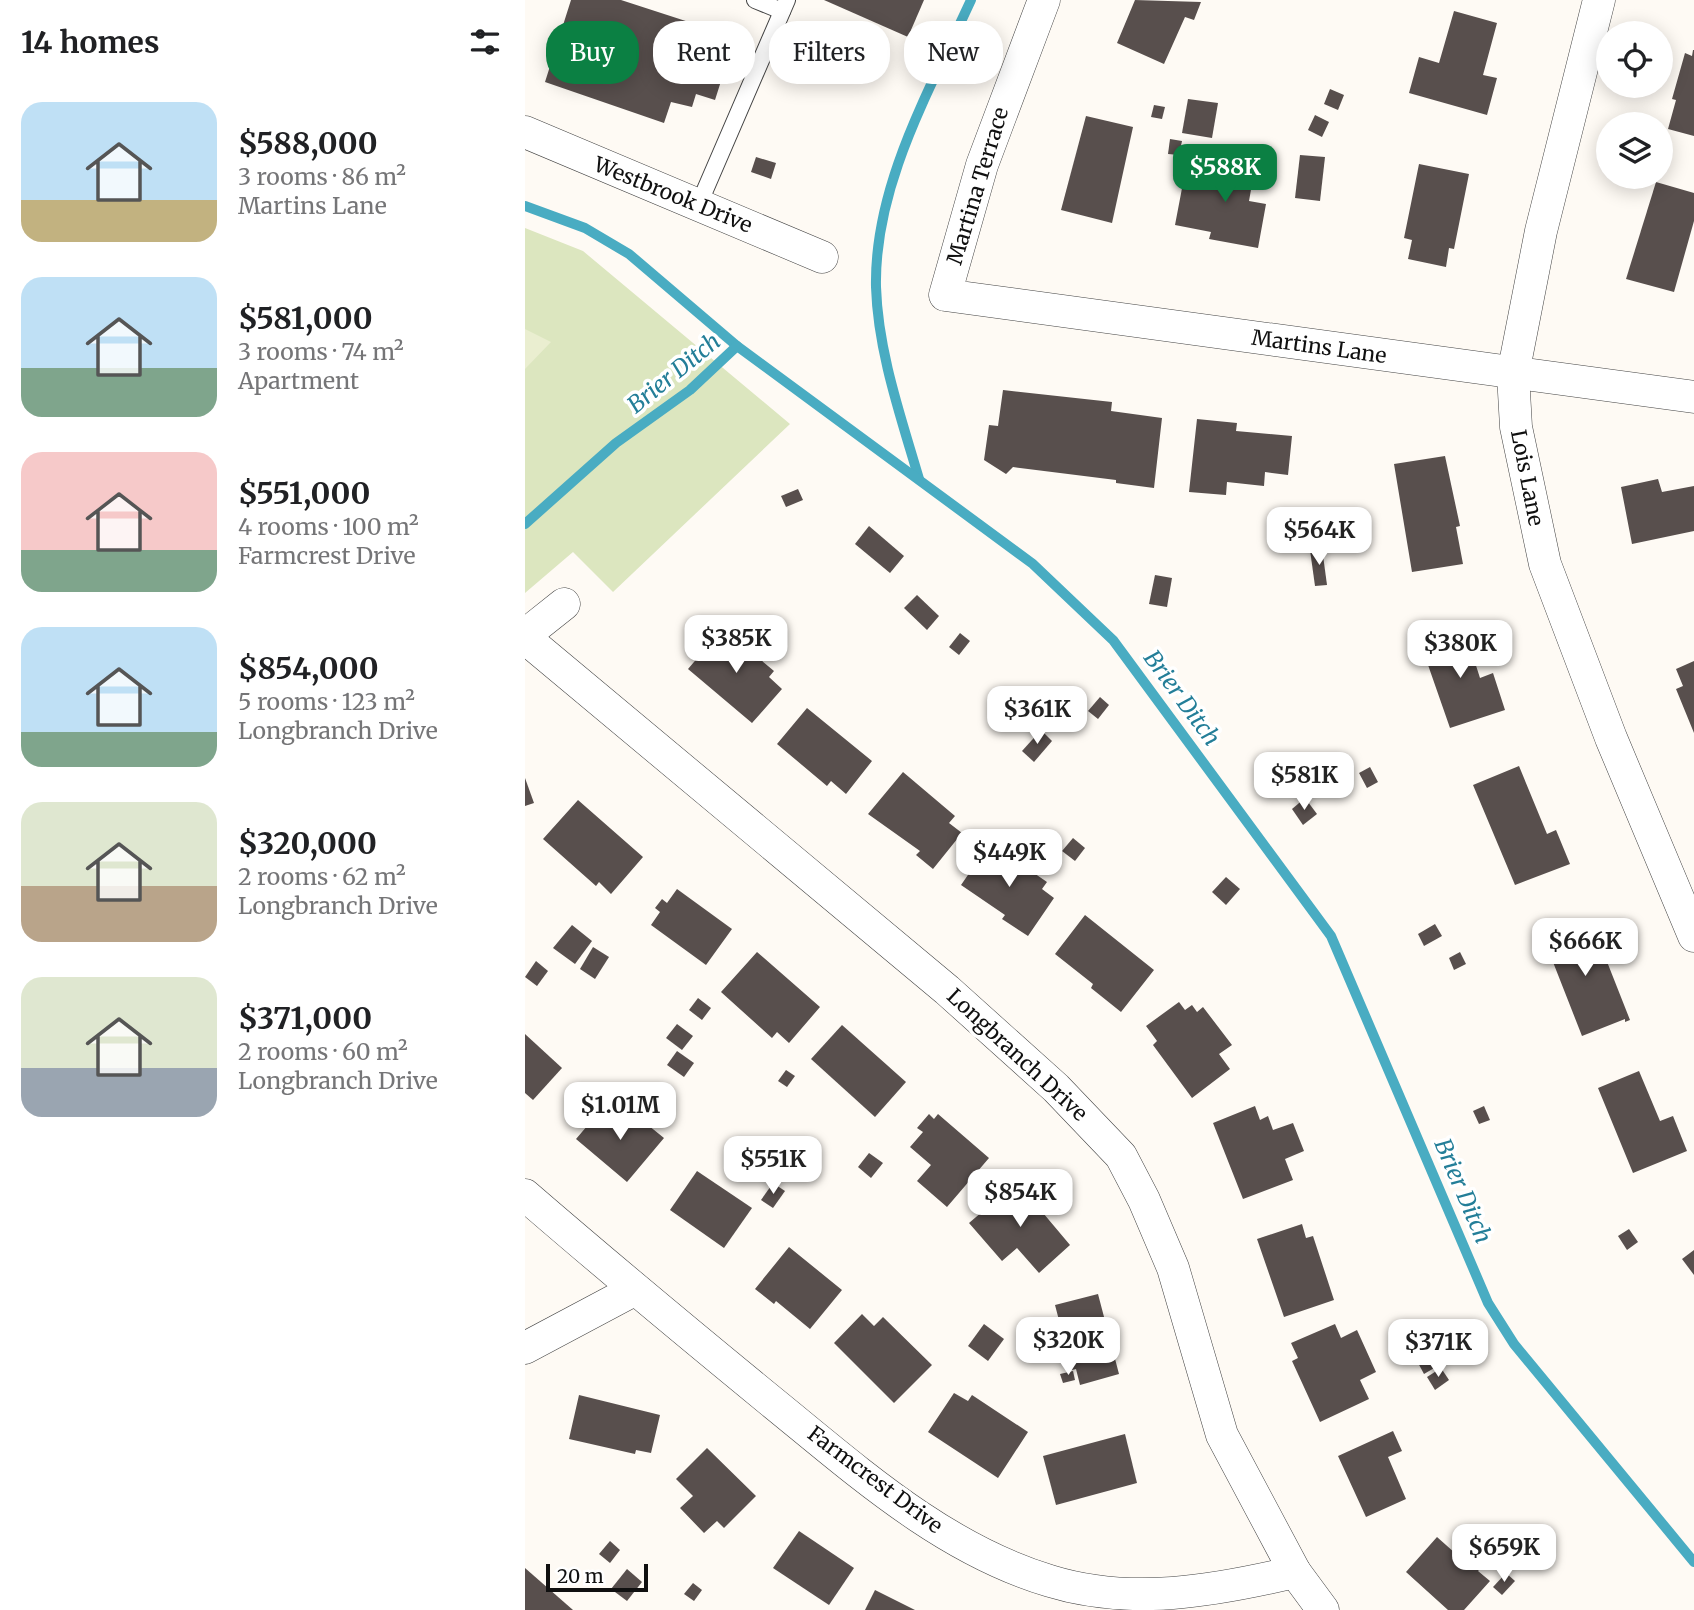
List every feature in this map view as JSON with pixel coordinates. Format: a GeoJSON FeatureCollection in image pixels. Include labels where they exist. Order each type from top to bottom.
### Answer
{"type":"FeatureCollection","features":[{"type":"Feature","properties":{"kind":"street","name":"Martina Terrace"},"geometry":{"type":"LineString","coordinates":[[945,295],[982,165],[1044,0]]}},
{"type":"Feature","properties":{"kind":"street","name":"Lois Lane"},"geometry":{"type":"LineString","coordinates":[[1599,0],[1541,231],[1513,374],[1523,466],[1545,564],[1611,738],[1694,936]]}},
{"type":"Feature","properties":{"kind":"street","name":"Westbrook Drive"},"geometry":{"type":"LineString","coordinates":[[525,132],[822,257]]}},
{"type":"Feature","properties":{"kind":"street","name":"Martins Lane"},"geometry":{"type":"LineString","coordinates":[[945,295],[1694,397]]}},
{"type":"Feature","properties":{"kind":"street"},"geometry":{"type":"LineString","coordinates":[[525,637],[564,604]]}},
{"type":"Feature","properties":{"kind":"street","name":"Longbranch Drive"},"geometry":{"type":"LineString","coordinates":[[525,637],[947,990],[1056,1088],[1121,1156],[1144,1200],[1173,1268],[1222,1435],[1294,1572],[1324,1610]]}},
{"type":"Feature","properties":{"kind":"street","name":"Farmcrest Drive"},"geometry":{"type":"LineString","coordinates":[[525,1195],[635,1290],[874,1485],[944,1533],[1011,1568],[1052,1582],[1095,1591],[1156,1594],[1226,1589],[1294,1572]]}},
{"type":"Feature","properties":{"kind":"street"},"geometry":{"type":"LineString","coordinates":[[525,1348],[635,1290]]}},
{"type":"Feature","properties":{"kind":"lane"},"geometry":{"type":"LineString","coordinates":[[699,204],[785,6],[755,0]]}},
{"type":"Feature","properties":{"kind":"green space"},"geometry":{"type":"Polygon","coordinates":[[[525,228],[583,251],[790,424],[613,592],[573,552],[525,593],[525,228]]]}},
{"type":"Feature","properties":{"kind":"green space"},"geometry":{"type":"Polygon","coordinates":[[[525,329],[551,342],[525,369],[525,329]]]}},
{"type":"Feature","properties":{"kind":"building"},"geometry":{"type":"Polygon","coordinates":[[[571,0],[621,0],[686,21],[653,21],[653,84],[720,84],[715,100],[696,94],[692,107],[671,102],[664,123],[551,84],[639,84],[639,21],[564,21],[571,0]]]}},
{"type":"Feature","properties":{"kind":"building"},"geometry":{"type":"Polygon","coordinates":[[[824,0],[924,0],[915,21],[904,21],[904,35],[890,29],[890,21],[872,21],[824,0]]]}},
{"type":"Feature","properties":{"kind":"building"},"geometry":{"type":"Polygon","coordinates":[[[1135,0],[1201,2],[1194,20],[1185,17],[1164,64],[1117,43],[1135,0]]]}},
{"type":"Feature","properties":{"kind":"building"},"geometry":{"type":"Polygon","coordinates":[[[1454,11],[1497,23],[1483,75],[1497,78],[1487,115],[1409,93],[1419,57],[1439,63],[1454,11]]]}},
{"type":"Feature","properties":{"kind":"building"},"geometry":{"type":"Polygon","coordinates":[[[1694,50],[1694,136],[1673,130],[1673,112],[1676,100],[1672,99],[1685,53],[1692,56],[1694,50]]]}},
{"type":"Feature","properties":{"kind":"building"},"geometry":{"type":"Polygon","coordinates":[[[1330,89],[1344,95],[1338,110],[1324,104],[1330,89]]]}},
{"type":"Feature","properties":{"kind":"building"},"geometry":{"type":"Polygon","coordinates":[[[1188,99],[1218,103],[1212,138],[1182,133],[1188,99]]]}},
{"type":"Feature","properties":{"kind":"building"},"geometry":{"type":"Polygon","coordinates":[[[1154,105],[1165,107],[1162,119],[1151,117],[1154,105]]]}},
{"type":"Feature","properties":{"kind":"building"},"geometry":{"type":"Polygon","coordinates":[[[1315,115],[1329,122],[1322,137],[1308,130],[1315,115]]]}},
{"type":"Feature","properties":{"kind":"building"},"geometry":{"type":"Polygon","coordinates":[[[1086,116],[1133,127],[1112,223],[1061,210],[1086,116]]]}},
{"type":"Feature","properties":{"kind":"building"},"geometry":{"type":"Polygon","coordinates":[[[1170,139],[1182,141],[1179,155],[1168,154],[1170,139]]]}},
{"type":"Feature","properties":{"kind":"building"},"geometry":{"type":"Polygon","coordinates":[[[1222,150],[1257,156],[1249,201],[1266,204],[1258,248],[1209,239],[1211,232],[1175,225],[1183,183],[1215,189],[1222,150]]]}},
{"type":"Feature","properties":{"kind":"building"},"geometry":{"type":"Polygon","coordinates":[[[1300,155],[1325,157],[1320,201],[1295,198],[1300,155]]]}},
{"type":"Feature","properties":{"kind":"building"},"geometry":{"type":"Polygon","coordinates":[[[756,157],[776,163],[771,179],[751,172],[756,157]]]}},
{"type":"Feature","properties":{"kind":"building"},"geometry":{"type":"Polygon","coordinates":[[[1419,164],[1469,174],[1454,249],[1449,248],[1446,267],[1408,259],[1412,240],[1404,238],[1419,164]]]}},
{"type":"Feature","properties":{"kind":"building"},"geometry":{"type":"Polygon","coordinates":[[[1673,187],[1694,193],[1694,221],[1674,292],[1626,279],[1654,189],[1673,187]]]}},
{"type":"Feature","properties":{"kind":"building"},"geometry":{"type":"Polygon","coordinates":[[[1003,390],[1112,402],[1111,411],[1162,418],[1154,488],[1116,483],[1116,480],[1013,467],[1006,474],[984,460],[989,425],[998,426],[1003,390]]]}},
{"type":"Feature","properties":{"kind":"building"},"geometry":{"type":"Polygon","coordinates":[[[1197,419],[1237,423],[1236,431],[1292,436],[1288,475],[1265,472],[1264,486],[1227,482],[1226,495],[1189,492],[1197,419]]]}},
{"type":"Feature","properties":{"kind":"building"},"geometry":{"type":"Polygon","coordinates":[[[1445,456],[1460,526],[1456,527],[1463,564],[1412,572],[1394,464],[1445,456]]]}},
{"type":"Feature","properties":{"kind":"building"},"geometry":{"type":"Polygon","coordinates":[[[1658,479],[1662,492],[1694,486],[1694,531],[1632,544],[1621,487],[1658,479]]]}},
{"type":"Feature","properties":{"kind":"building"},"geometry":{"type":"Polygon","coordinates":[[[798,489],[803,500],[786,507],[781,496],[798,489]]]}},
{"type":"Feature","properties":{"kind":"building"},"geometry":{"type":"Polygon","coordinates":[[[869,526],[904,556],[890,573],[855,544],[869,526]]]}},
{"type":"Feature","properties":{"kind":"building"},"geometry":{"type":"Polygon","coordinates":[[[1322,548],[1327,585],[1315,586],[1310,550],[1322,548]]]}},
{"type":"Feature","properties":{"kind":"building"},"geometry":{"type":"Polygon","coordinates":[[[1155,575],[1172,578],[1167,607],[1149,604],[1155,575]]]}},
{"type":"Feature","properties":{"kind":"building"},"geometry":{"type":"Polygon","coordinates":[[[917,595],[939,616],[927,630],[904,608],[917,595]]]}},
{"type":"Feature","properties":{"kind":"building"},"geometry":{"type":"Polygon","coordinates":[[[723,628],[774,671],[769,677],[782,689],[752,723],[688,669],[723,628]]]}},
{"type":"Feature","properties":{"kind":"building"},"geometry":{"type":"Polygon","coordinates":[[[1464,628],[1480,678],[1493,673],[1505,710],[1450,728],[1420,642],[1464,628]]]}},
{"type":"Feature","properties":{"kind":"building"},"geometry":{"type":"Polygon","coordinates":[[[960,633],[970,641],[959,655],[949,647],[960,633]]]}},
{"type":"Feature","properties":{"kind":"building"},"geometry":{"type":"Polygon","coordinates":[[[1694,661],[1694,733],[1676,689],[1683,686],[1676,669],[1694,661]]]}},
{"type":"Feature","properties":{"kind":"building"},"geometry":{"type":"Polygon","coordinates":[[[1100,697],[1109,705],[1098,719],[1088,711],[1100,697]]]}},
{"type":"Feature","properties":{"kind":"building"},"geometry":{"type":"Polygon","coordinates":[[[807,708],[872,761],[846,794],[831,781],[827,786],[777,744],[807,708]]]}},
{"type":"Feature","properties":{"kind":"building"},"geometry":{"type":"Polygon","coordinates":[[[1041,730],[1052,741],[1034,762],[1022,751],[1041,730]]]}},
{"type":"Feature","properties":{"kind":"building"},"geometry":{"type":"Polygon","coordinates":[[[1519,766],[1547,834],[1556,830],[1570,864],[1515,885],[1473,785],[1519,766]]]}},
{"type":"Feature","properties":{"kind":"building"},"geometry":{"type":"Polygon","coordinates":[[[1370,767],[1378,782],[1367,788],[1359,773],[1370,767]]]}},
{"type":"Feature","properties":{"kind":"building"},"geometry":{"type":"Polygon","coordinates":[[[903,772],[955,816],[949,823],[962,833],[933,869],[916,855],[920,851],[868,814],[903,772]]]}},
{"type":"Feature","properties":{"kind":"building"},"geometry":{"type":"Polygon","coordinates":[[[525,778],[534,803],[525,806],[525,778]]]}},
{"type":"Feature","properties":{"kind":"building"},"geometry":{"type":"Polygon","coordinates":[[[1305,798],[1317,814],[1303,825],[1292,809],[1305,798]]]}},
{"type":"Feature","properties":{"kind":"building"},"geometry":{"type":"Polygon","coordinates":[[[578,800],[643,857],[611,894],[599,882],[596,886],[543,839],[578,800]]]}},
{"type":"Feature","properties":{"kind":"building"},"geometry":{"type":"Polygon","coordinates":[[[1073,838],[1085,848],[1075,861],[1062,851],[1073,838]]]}},
{"type":"Feature","properties":{"kind":"building"},"geometry":{"type":"Polygon","coordinates":[[[990,843],[1047,882],[1042,889],[1054,898],[1028,936],[1002,919],[1005,915],[961,885],[990,843]]]}},
{"type":"Feature","properties":{"kind":"building"},"geometry":{"type":"Polygon","coordinates":[[[1226,877],[1240,889],[1226,905],[1212,892],[1226,877]]]}},
{"type":"Feature","properties":{"kind":"building"},"geometry":{"type":"Polygon","coordinates":[[[677,889],[732,929],[706,965],[651,925],[660,912],[655,908],[662,899],[667,903],[677,889]]]}},
{"type":"Feature","properties":{"kind":"building"},"geometry":{"type":"Polygon","coordinates":[[[1085,915],[1154,970],[1121,1012],[1091,988],[1093,984],[1055,954],[1085,915]]]}},
{"type":"Feature","properties":{"kind":"building"},"geometry":{"type":"Polygon","coordinates":[[[1583,918],[1596,951],[1602,949],[1630,1020],[1625,1022],[1625,1019],[1582,1036],[1542,934],[1583,918]]]}},
{"type":"Feature","properties":{"kind":"building"},"geometry":{"type":"Polygon","coordinates":[[[1435,924],[1442,936],[1424,946],[1418,934],[1435,924]]]}},
{"type":"Feature","properties":{"kind":"building"},"geometry":{"type":"Polygon","coordinates":[[[572,925],[592,941],[575,964],[553,948],[572,925]]]}},
{"type":"Feature","properties":{"kind":"building"},"geometry":{"type":"Polygon","coordinates":[[[593,947],[609,957],[595,979],[580,969],[593,947]]]}},
{"type":"Feature","properties":{"kind":"building"},"geometry":{"type":"Polygon","coordinates":[[[757,952],[820,1007],[789,1043],[777,1032],[772,1038],[721,992],[757,952]]]}},
{"type":"Feature","properties":{"kind":"building"},"geometry":{"type":"Polygon","coordinates":[[[1460,952],[1466,964],[1454,970],[1449,958],[1460,952]]]}},
{"type":"Feature","properties":{"kind":"building"},"geometry":{"type":"Polygon","coordinates":[[[536,961],[548,971],[537,986],[525,977],[536,961]]]}},
{"type":"Feature","properties":{"kind":"building"},"geometry":{"type":"Polygon","coordinates":[[[698,998],[711,1008],[702,1020],[689,1010],[698,998]]]}},
{"type":"Feature","properties":{"kind":"building"},"geometry":{"type":"Polygon","coordinates":[[[1179,1002],[1185,1010],[1192,1005],[1197,1012],[1203,1007],[1232,1045],[1219,1054],[1230,1069],[1192,1098],[1153,1045],[1157,1041],[1146,1026],[1179,1002]]]}},
{"type":"Feature","properties":{"kind":"building"},"geometry":{"type":"Polygon","coordinates":[[[677,1024],[693,1036],[682,1050],[666,1038],[677,1024]]]}},
{"type":"Feature","properties":{"kind":"building"},"geometry":{"type":"Polygon","coordinates":[[[842,1025],[906,1082],[875,1117],[811,1059],[842,1025]]]}},
{"type":"Feature","properties":{"kind":"building"},"geometry":{"type":"Polygon","coordinates":[[[525,1034],[562,1068],[533,1100],[525,1093],[525,1034]]]}},
{"type":"Feature","properties":{"kind":"building"},"geometry":{"type":"Polygon","coordinates":[[[677,1051],[694,1063],[684,1077],[667,1065],[677,1051]]]}},
{"type":"Feature","properties":{"kind":"building"},"geometry":{"type":"Polygon","coordinates":[[[786,1070],[795,1076],[787,1087],[778,1081],[786,1070]]]}},
{"type":"Feature","properties":{"kind":"building"},"geometry":{"type":"Polygon","coordinates":[[[1639,1071],[1660,1121],[1673,1116],[1687,1151],[1633,1173],[1598,1088],[1639,1071]]]}},
{"type":"Feature","properties":{"kind":"building"},"geometry":{"type":"Polygon","coordinates":[[[605,1105],[630,1126],[638,1117],[664,1138],[627,1182],[576,1139],[605,1105]]]}},
{"type":"Feature","properties":{"kind":"building"},"geometry":{"type":"Polygon","coordinates":[[[1255,1106],[1260,1120],[1268,1116],[1273,1130],[1293,1123],[1304,1151],[1285,1159],[1293,1180],[1243,1199],[1213,1123],[1255,1106]]]}},
{"type":"Feature","properties":{"kind":"building"},"geometry":{"type":"Polygon","coordinates":[[[1484,1106],[1490,1120],[1479,1124],[1473,1111],[1484,1106]]]}},
{"type":"Feature","properties":{"kind":"building"},"geometry":{"type":"Polygon","coordinates":[[[929,1114],[934,1119],[938,1114],[989,1158],[947,1207],[917,1181],[931,1165],[910,1147],[923,1132],[917,1128],[929,1114]]]}},
{"type":"Feature","properties":{"kind":"building"},"geometry":{"type":"Polygon","coordinates":[[[869,1153],[883,1163],[871,1178],[858,1167],[869,1153]]]}},
{"type":"Feature","properties":{"kind":"building"},"geometry":{"type":"Polygon","coordinates":[[[697,1171],[752,1208],[724,1248],[670,1210],[697,1171]]]}},
{"type":"Feature","properties":{"kind":"building"},"geometry":{"type":"Polygon","coordinates":[[[1017,1182],[1070,1245],[1039,1273],[1017,1248],[1002,1261],[969,1223],[1017,1182]]]}},
{"type":"Feature","properties":{"kind":"building"},"geometry":{"type":"Polygon","coordinates":[[[773,1183],[785,1191],[773,1208],[761,1200],[773,1183]]]}},
{"type":"Feature","properties":{"kind":"building"},"geometry":{"type":"Polygon","coordinates":[[[1302,1224],[1306,1238],[1313,1236],[1334,1300],[1284,1317],[1257,1239],[1302,1224]]]}},
{"type":"Feature","properties":{"kind":"building"},"geometry":{"type":"Polygon","coordinates":[[[1629,1229],[1638,1242],[1627,1250],[1618,1236],[1629,1229]]]}},
{"type":"Feature","properties":{"kind":"building"},"geometry":{"type":"Polygon","coordinates":[[[789,1247],[842,1290],[810,1329],[776,1301],[774,1304],[755,1289],[789,1247]]]}},
{"type":"Feature","properties":{"kind":"building"},"geometry":{"type":"Polygon","coordinates":[[[1694,1250],[1694,1275],[1682,1259],[1694,1250]]]}},
{"type":"Feature","properties":{"kind":"building"},"geometry":{"type":"Polygon","coordinates":[[[1098,1294],[1119,1374],[1080,1385],[1076,1369],[1072,1370],[1055,1305],[1098,1294]]]}},
{"type":"Feature","properties":{"kind":"building"},"geometry":{"type":"Polygon","coordinates":[[[862,1314],[874,1326],[883,1317],[932,1365],[894,1403],[834,1343],[862,1314]]]}},
{"type":"Feature","properties":{"kind":"building"},"geometry":{"type":"Polygon","coordinates":[[[984,1324],[1004,1339],[988,1361],[968,1346],[984,1324]]]}},
{"type":"Feature","properties":{"kind":"building"},"geometry":{"type":"Polygon","coordinates":[[[1335,1324],[1341,1338],[1357,1330],[1376,1372],[1360,1380],[1369,1399],[1320,1422],[1292,1361],[1298,1358],[1291,1343],[1335,1324]]]}},
{"type":"Feature","properties":{"kind":"building"},"geometry":{"type":"Polygon","coordinates":[[[1434,1351],[1441,1364],[1424,1374],[1417,1361],[1434,1351]]]}},
{"type":"Feature","properties":{"kind":"building"},"geometry":{"type":"Polygon","coordinates":[[[1441,1368],[1449,1380],[1435,1390],[1427,1377],[1441,1368]]]}},
{"type":"Feature","properties":{"kind":"building"},"geometry":{"type":"Polygon","coordinates":[[[1073,1371],[1075,1380],[1063,1383],[1060,1374],[1073,1371]]]}},
{"type":"Feature","properties":{"kind":"building"},"geometry":{"type":"Polygon","coordinates":[[[954,1393],[968,1401],[972,1395],[1028,1432],[998,1478],[928,1432],[954,1393]]]}},
{"type":"Feature","properties":{"kind":"building"},"geometry":{"type":"Polygon","coordinates":[[[579,1395],[660,1415],[651,1453],[636,1450],[635,1454],[569,1439],[579,1395]]]}},
{"type":"Feature","properties":{"kind":"building"},"geometry":{"type":"Polygon","coordinates":[[[1393,1431],[1402,1451],[1388,1457],[1406,1499],[1366,1517],[1338,1456],[1393,1431]]]}},
{"type":"Feature","properties":{"kind":"building"},"geometry":{"type":"Polygon","coordinates":[[[1125,1434],[1137,1483],[1056,1505],[1043,1456],[1125,1434]]]}},
{"type":"Feature","properties":{"kind":"building"},"geometry":{"type":"Polygon","coordinates":[[[707,1448],[756,1496],[724,1528],[717,1521],[704,1533],[680,1508],[693,1496],[676,1479],[707,1448]]]}},
{"type":"Feature","properties":{"kind":"building"},"geometry":{"type":"Polygon","coordinates":[[[799,1531],[854,1568],[829,1605],[773,1568],[799,1531]]]}},
{"type":"Feature","properties":{"kind":"building"},"geometry":{"type":"Polygon","coordinates":[[[1437,1537],[1455,1553],[1470,1537],[1491,1556],[1478,1571],[1490,1581],[1464,1610],[1448,1610],[1406,1572],[1437,1537]]]}},
{"type":"Feature","properties":{"kind":"building"},"geometry":{"type":"Polygon","coordinates":[[[610,1541],[620,1550],[610,1563],[599,1554],[610,1541]]]}},
{"type":"Feature","properties":{"kind":"building"},"geometry":{"type":"Polygon","coordinates":[[[525,1568],[573,1610],[525,1610],[525,1568]]]}},
{"type":"Feature","properties":{"kind":"building"},"geometry":{"type":"Polygon","coordinates":[[[627,1569],[642,1582],[627,1601],[611,1589],[627,1569]]]}},
{"type":"Feature","properties":{"kind":"building"},"geometry":{"type":"Polygon","coordinates":[[[1506,1573],[1515,1581],[1502,1595],[1493,1587],[1506,1573]]]}},
{"type":"Feature","properties":{"kind":"building"},"geometry":{"type":"Polygon","coordinates":[[[693,1583],[702,1590],[694,1601],[684,1594],[693,1583]]]}},
{"type":"Feature","properties":{"kind":"building"},"geometry":{"type":"Polygon","coordinates":[[[875,1590],[915,1610],[865,1610],[875,1590]]]}},
{"type":"Feature","properties":{"kind":"waterway"},"geometry":{"type":"LineString","coordinates":[[919,479],[891,384],[881,336],[876,287],[878,249],[884,212],[907,139],[971,0]]}},
{"type":"Feature","properties":{"kind":"waterway"},"geometry":{"type":"LineString","coordinates":[[525,206],[585,228],[629,254],[737,346]]}},
{"type":"Feature","properties":{"kind":"waterway","name":"Brier Ditch"},"geometry":{"type":"LineString","coordinates":[[525,524],[616,443],[690,390],[737,346],[1033,564],[1113,640],[1331,936],[1488,1303],[1514,1344],[1694,1562]]}}]}
